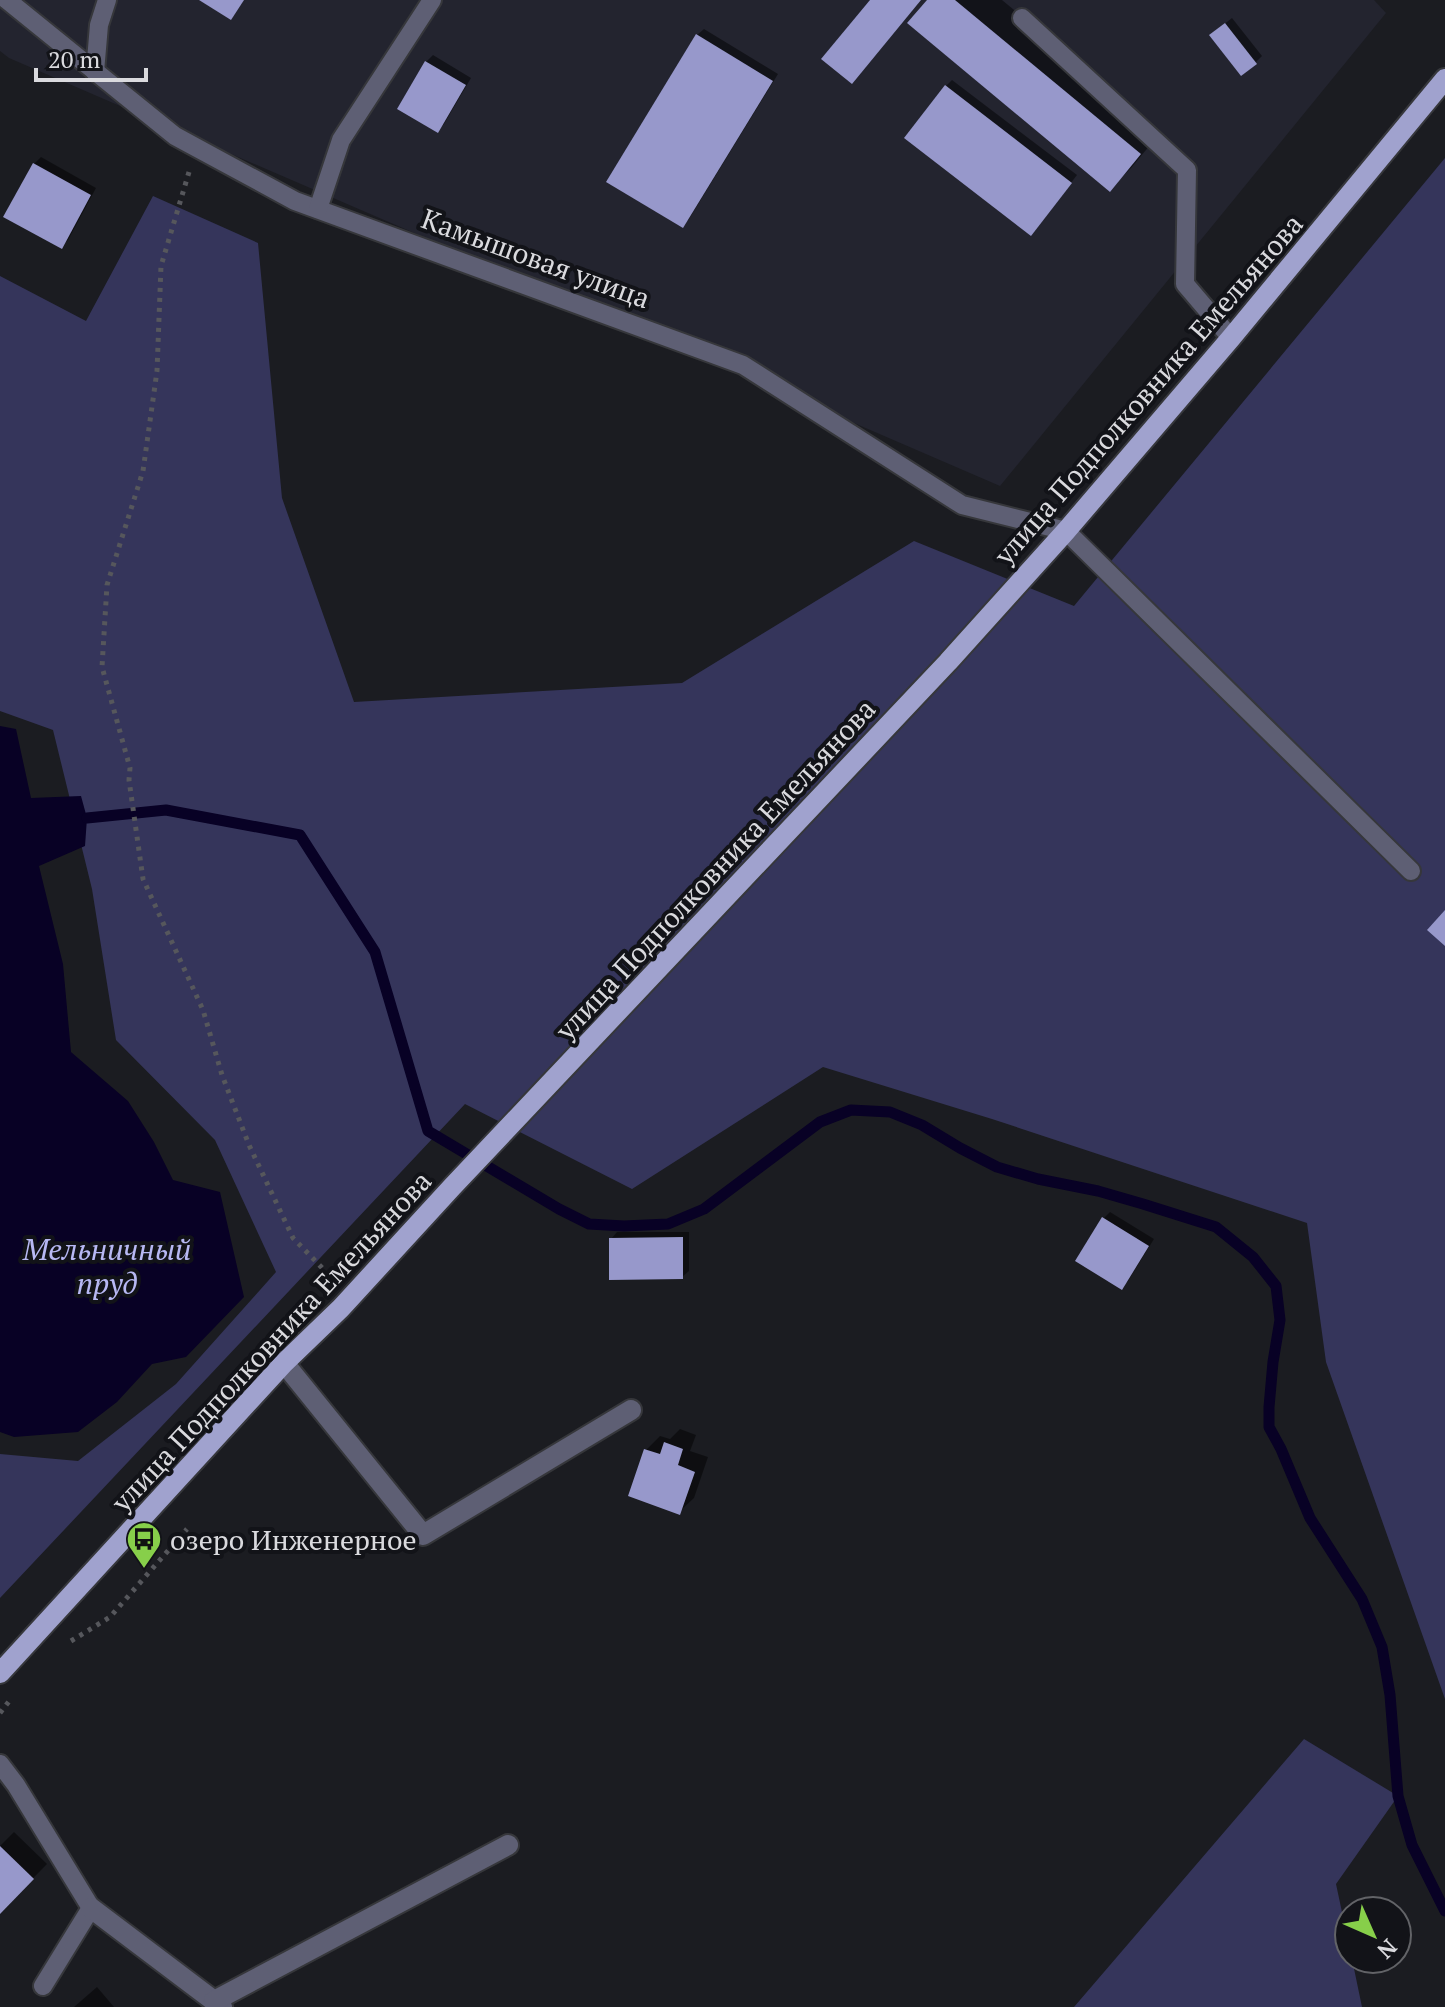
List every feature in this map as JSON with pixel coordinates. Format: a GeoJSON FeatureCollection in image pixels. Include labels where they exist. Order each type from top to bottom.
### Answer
{"type":"FeatureCollection","features":[{"type":"Feature","properties":{"kind":"main road","name":"улица Подполковника Емельянова"},"geometry":{"type":"LineString","coordinates":[[0,1673],[284,1363],[351,1297],[948,662],[1066,531],[1231,338],[1445,79]]}},
{"type":"Feature","properties":{"kind":"street"},"geometry":{"type":"LineString","coordinates":[[284,1363],[423,1535],[631,1410]]}},
{"type":"Feature","properties":{"kind":"street"},"geometry":{"type":"LineString","coordinates":[[91,1908],[218,2004],[508,1845]]}},
{"type":"Feature","properties":{"kind":"lane","name":"Камышовая улица"},"geometry":{"type":"LineString","coordinates":[[7,0],[175,136],[295,201],[743,365],[962,505],[1066,531]]}},
{"type":"Feature","properties":{"kind":"lane"},"geometry":{"type":"LineString","coordinates":[[95,72],[99,25],[107,0]]}},
{"type":"Feature","properties":{"kind":"lane"},"geometry":{"type":"LineString","coordinates":[[318,209],[341,140],[432,0]]}},
{"type":"Feature","properties":{"kind":"lane"},"geometry":{"type":"LineString","coordinates":[[1022,18],[1187,170],[1185,284],[1231,338]]}},
{"type":"Feature","properties":{"kind":"lane"},"geometry":{"type":"LineString","coordinates":[[1066,531],[1411,871]]}},
{"type":"Feature","properties":{"kind":"lane"},"geometry":{"type":"LineString","coordinates":[[0,1764],[91,1908],[43,1986]]}},
{"type":"Feature","properties":{"kind":"path"},"geometry":{"type":"LineString","coordinates":[[196,148],[161,266],[157,371],[143,471],[107,585],[102,667],[130,768],[143,879],[203,1010],[222,1075],[249,1145],[293,1238],[351,1297]]}},
{"type":"Feature","properties":{"kind":"path"},"geometry":{"type":"LineString","coordinates":[[110,1617],[187,1529]]}},
{"type":"Feature","properties":{"kind":"shaded area"},"geometry":{"type":"Polygon","coordinates":[[[0,0],[1374,0],[1386,13],[1000,486],[9,58],[0,51],[0,0]]]}},
{"type":"Feature","properties":{"kind":"shaded area"},"geometry":{"type":"Polygon","coordinates":[[[1445,158],[1445,1699],[1326,1362],[1307,1223],[823,1067],[632,1189],[465,1104],[0,1598],[0,1454],[78,1461],[176,1384],[276,1272],[215,1140],[116,1040],[92,889],[53,730],[0,711],[0,276],[86,321],[153,196],[258,243],[282,498],[354,702],[682,683],[914,541],[1074,606],[1445,158]]]}},
{"type":"Feature","properties":{"kind":"shaded area"},"geometry":{"type":"Polygon","coordinates":[[[1304,1739],[1398,1796],[1336,1884],[1338,1895],[1333,1895],[1333,1975],[1355,1975],[1362,2007],[1074,2007],[1304,1739]]]}},
{"type":"Feature","properties":{"kind":"water","name":"Мельничный пруд"},"geometry":{"type":"Polygon","coordinates":[[[0,726],[16,729],[31,798],[81,796],[87,818],[85,846],[39,866],[63,964],[71,1052],[128,1101],[173,1180],[220,1192],[244,1297],[186,1357],[152,1364],[117,1402],[78,1432],[14,1437],[0,1432],[0,726]]]}},
{"type":"Feature","properties":{"kind":"building"},"geometry":{"type":"Polygon","coordinates":[[[199,0],[244,0],[231,20],[199,0]]]}},
{"type":"Feature","properties":{"kind":"building"},"geometry":{"type":"Polygon","coordinates":[[[870,0],[921,0],[852,84],[821,59],[870,0]]]}},
{"type":"Feature","properties":{"kind":"building"},"geometry":{"type":"Polygon","coordinates":[[[927,0],[955,0],[1141,154],[1110,192],[907,23],[927,0]]]}},
{"type":"Feature","properties":{"kind":"building"},"geometry":{"type":"Polygon","coordinates":[[[1225,23],[1257,64],[1241,76],[1209,35],[1225,23]]]}},
{"type":"Feature","properties":{"kind":"building"},"geometry":{"type":"Polygon","coordinates":[[[696,34],[773,81],[683,228],[606,182],[696,34]]]}},
{"type":"Feature","properties":{"kind":"building"},"geometry":{"type":"Polygon","coordinates":[[[425,61],[466,85],[438,133],[397,109],[425,61]]]}},
{"type":"Feature","properties":{"kind":"building"},"geometry":{"type":"Polygon","coordinates":[[[945,85],[1072,183],[1031,236],[904,138],[945,85]]]}},
{"type":"Feature","properties":{"kind":"building"},"geometry":{"type":"Polygon","coordinates":[[[33,163],[91,195],[62,249],[3,217],[33,163]]]}},
{"type":"Feature","properties":{"kind":"building"},"geometry":{"type":"Polygon","coordinates":[[[1445,910],[1445,946],[1427,930],[1445,910]]]}},
{"type":"Feature","properties":{"kind":"building"},"geometry":{"type":"Polygon","coordinates":[[[1102,1217],[1149,1246],[1122,1290],[1075,1261],[1102,1217]]]}},
{"type":"Feature","properties":{"kind":"building"},"geometry":{"type":"Polygon","coordinates":[[[683,1237],[683,1279],[609,1280],[609,1238],[683,1237]]]}},
{"type":"Feature","properties":{"kind":"building"},"geometry":{"type":"Polygon","coordinates":[[[664,1442],[683,1449],[678,1465],[695,1472],[680,1515],[628,1496],[644,1449],[660,1454],[664,1442]]]}},
{"type":"Feature","properties":{"kind":"building"},"geometry":{"type":"Polygon","coordinates":[[[0,1846],[34,1879],[0,1914],[0,1846]]]}},
{"type":"Feature","properties":{"kind":"waterway"},"geometry":{"type":"LineString","coordinates":[[87,818],[166,810],[300,835],[375,952],[428,1131],[589,1224],[668,1224],[704,1209],[820,1122],[851,1110],[890,1112],[922,1125],[997,1167],[1098,1191],[1216,1227],[1253,1257],[1276,1286],[1280,1320],[1273,1362],[1269,1427],[1310,1518],[1362,1599],[1382,1647],[1390,1695],[1398,1796],[1412,1845],[1445,1911]]}},
{"type":"Feature","properties":{"kind":"place","name":"озеро Инженерное"},"geometry":{"type":"Point","coordinates":[144,1570]}}]}
